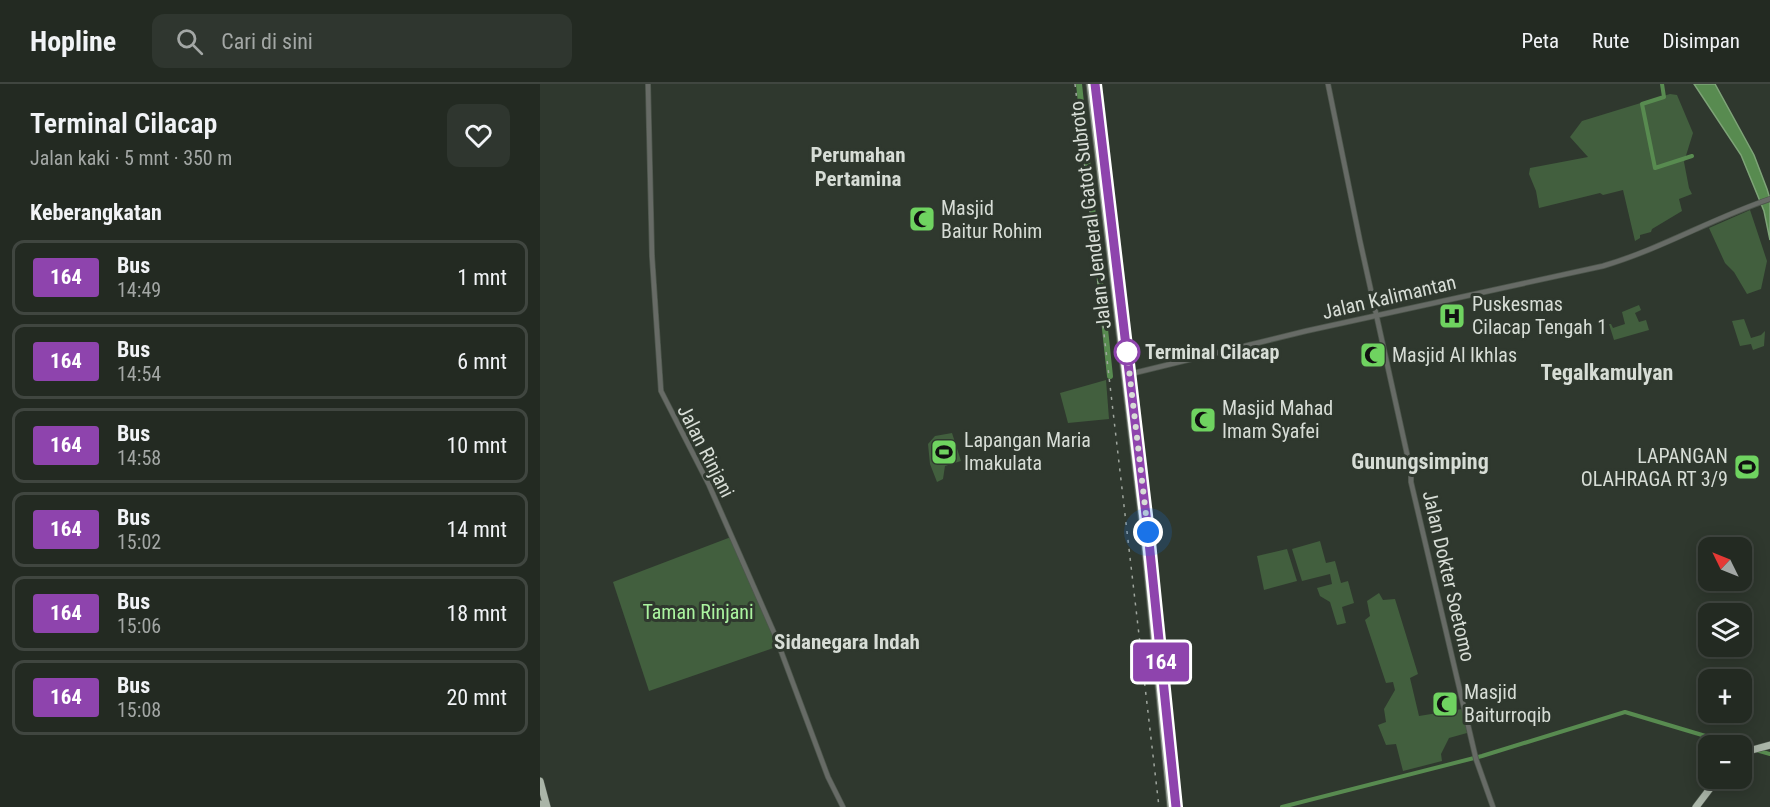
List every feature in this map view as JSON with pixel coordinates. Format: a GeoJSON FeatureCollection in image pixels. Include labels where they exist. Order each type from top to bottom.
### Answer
{"type":"FeatureCollection","features":[{"type":"Feature","properties":{"kind":"highway"},"geometry":{"type":"LineString","coordinates":[[1752,750],[1770,745]]}},
{"type":"Feature","properties":{"kind":"highway"},"geometry":{"type":"LineString","coordinates":[[540,781],[547,807]]}},
{"type":"Feature","properties":{"kind":"highway"},"geometry":{"type":"LineString","coordinates":[[1696,807],[1710,789]]}},
{"type":"Feature","properties":{"kind":"main road","name":"Jalan Jenderal Gatot Subroto"},"geometry":{"type":"LineString","coordinates":[[1089,84],[1127,375]]}},
{"type":"Feature","properties":{"kind":"main road","name":"Jalan Jenderal Gatot Subroto"},"geometry":{"type":"LineString","coordinates":[[1095,84],[1143,533],[1176,807]]}},
{"type":"Feature","properties":{"kind":"main road","name":"Jalan Jenderal Gatot Subroto"},"geometry":{"type":"LineString","coordinates":[[1160,675],[1170,807]]}},
{"type":"Feature","properties":{"kind":"street","name":"Jalan Rinjani"},"geometry":{"type":"LineString","coordinates":[[648,84],[652,256],[661,391],[709,485],[775,635],[828,777],[843,807]]}},
{"type":"Feature","properties":{"kind":"street","name":"Jalan Dokter Soetomo"},"geometry":{"type":"LineString","coordinates":[[1328,84],[1411,472],[1411,482],[1476,759],[1493,807]]}},
{"type":"Feature","properties":{"kind":"street","name":"Jalan Kalimantan"},"geometry":{"type":"LineString","coordinates":[[1127,375],[1377,315],[1594,268],[1629,258],[1770,199]]}},
{"type":"Feature","properties":{"kind":"green space"},"geometry":{"type":"Polygon","coordinates":[[[1670,94],[1677,95],[1693,133],[1684,162],[1692,194],[1679,199],[1682,211],[1652,229],[1651,232],[1640,235],[1640,238],[1635,241],[1623,190],[1603,195],[1600,193],[1539,208],[1536,191],[1529,174],[1530,168],[1588,157],[1570,137],[1582,121],[1670,94]]]}},
{"type":"Feature","properties":{"kind":"green space"},"geometry":{"type":"Polygon","coordinates":[[[1750,210],[1767,261],[1761,289],[1747,294],[1734,272],[1725,263],[1709,228],[1750,210]]]}},
{"type":"Feature","properties":{"kind":"green space"},"geometry":{"type":"Polygon","coordinates":[[[1639,305],[1641,310],[1635,313],[1639,322],[1646,320],[1649,330],[1614,340],[1609,324],[1613,328],[1625,324],[1622,312],[1639,305]]]}},
{"type":"Feature","properties":{"kind":"green space"},"geometry":{"type":"Polygon","coordinates":[[[1744,319],[1751,338],[1765,331],[1764,346],[1753,350],[1751,344],[1740,346],[1732,321],[1744,319]]]}},
{"type":"Feature","properties":{"kind":"green space"},"geometry":{"type":"Polygon","coordinates":[[[1106,380],[1109,419],[1068,423],[1060,393],[1106,380]]]}},
{"type":"Feature","properties":{"kind":"green space","name":"Lapangan Maria Imakulata"},"geometry":{"type":"Polygon","coordinates":[[[952,433],[961,461],[945,466],[943,479],[937,482],[930,464],[928,444],[935,436],[952,433]]]}},
{"type":"Feature","properties":{"kind":"green space","name":"Taman Rinjani"},"geometry":{"type":"Polygon","coordinates":[[[731,537],[779,646],[649,691],[613,582],[731,537]]]}},
{"type":"Feature","properties":{"kind":"green space"},"geometry":{"type":"Polygon","coordinates":[[[1320,541],[1326,563],[1335,561],[1341,583],[1348,581],[1354,603],[1342,607],[1346,623],[1337,625],[1330,602],[1320,596],[1317,588],[1332,584],[1330,574],[1302,581],[1292,549],[1320,541]]]}},
{"type":"Feature","properties":{"kind":"green space"},"geometry":{"type":"Polygon","coordinates":[[[1287,549],[1297,581],[1264,590],[1257,556],[1287,549]]]}},
{"type":"Feature","properties":{"kind":"green space"},"geometry":{"type":"Polygon","coordinates":[[[1379,593],[1383,600],[1395,599],[1418,674],[1410,678],[1419,716],[1462,709],[1467,733],[1449,738],[1441,754],[1442,761],[1403,771],[1396,744],[1386,745],[1378,725],[1386,722],[1384,709],[1395,690],[1393,682],[1386,683],[1365,620],[1370,616],[1367,601],[1379,593]]]}},
{"type":"Feature","properties":{"kind":"shaded area"},"geometry":{"type":"Polygon","coordinates":[[[1694,84],[1715,84],[1754,155],[1770,199],[1770,240],[1764,211],[1741,155],[1694,84]]]}},
{"type":"Feature","properties":{"kind":"waterway"},"geometry":{"type":"LineString","coordinates":[[1079,84],[1110,376]]}},
{"type":"Feature","properties":{"kind":"waterway"},"geometry":{"type":"LineString","coordinates":[[1662,84],[1664,97],[1642,104],[1655,168],[1692,156]]}},
{"type":"Feature","properties":{"kind":"waterway"},"geometry":{"type":"LineString","coordinates":[[1282,807],[1482,756],[1625,712],[1702,735]]}},
{"type":"Feature","properties":{"kind":"waterway"},"geometry":{"type":"LineString","coordinates":[[1752,749],[1770,754]]}},
{"type":"Feature","properties":{"kind":"railway"},"geometry":{"type":"LineString","coordinates":[[1075,84],[1159,807]]}},
{"type":"Feature","properties":{"kind":"bus line","name":"164"},"geometry":{"type":"LineString","coordinates":[[1095,84],[1148,532],[1176,807]]}},
{"type":"Feature","properties":{"kind":"place","name":"Masjid Baitur Rohim"},"geometry":{"type":"Point","coordinates":[922,219]}},
{"type":"Feature","properties":{"kind":"place","name":"Puskesmas Cilacap Tengah 1"},"geometry":{"type":"Point","coordinates":[1452,316]}},
{"type":"Feature","properties":{"kind":"place","name":"Terminal Cilacap"},"geometry":{"type":"Point","coordinates":[1127,352]}},
{"type":"Feature","properties":{"kind":"place","name":"Masjid Al Ikhlas"},"geometry":{"type":"Point","coordinates":[1373,355]}},
{"type":"Feature","properties":{"kind":"place","name":"Masjid Mahad Imam Syafei"},"geometry":{"type":"Point","coordinates":[1203,420]}},
{"type":"Feature","properties":{"kind":"place","name":"Lapangan Maria Imakulata"},"geometry":{"type":"Point","coordinates":[944,452]}},
{"type":"Feature","properties":{"kind":"place","name":"LAPANGAN OLAHRAGA RT 3/9"},"geometry":{"type":"Point","coordinates":[1747,467]}},
{"type":"Feature","properties":{"kind":"place","name":"Masjid Baiturroqib"},"geometry":{"type":"Point","coordinates":[1445,704]}},
{"type":"Feature","properties":{"kind":"district","name":"Perumahan Pertamina"},"geometry":{"type":"Point","coordinates":[858,167]}},
{"type":"Feature","properties":{"kind":"district","name":"Tegalkamulyan"},"geometry":{"type":"Point","coordinates":[1607,372]}},
{"type":"Feature","properties":{"kind":"district","name":"Gunungsimping"},"geometry":{"type":"Point","coordinates":[1420,461]}},
{"type":"Feature","properties":{"kind":"district","name":"Sidanegara Indah"},"geometry":{"type":"Point","coordinates":[847,642]}},
{"type":"Feature","properties":{"kind":"route"},"geometry":{"type":"LineString","coordinates":[[1127,352],[1148,532]]}}]}
